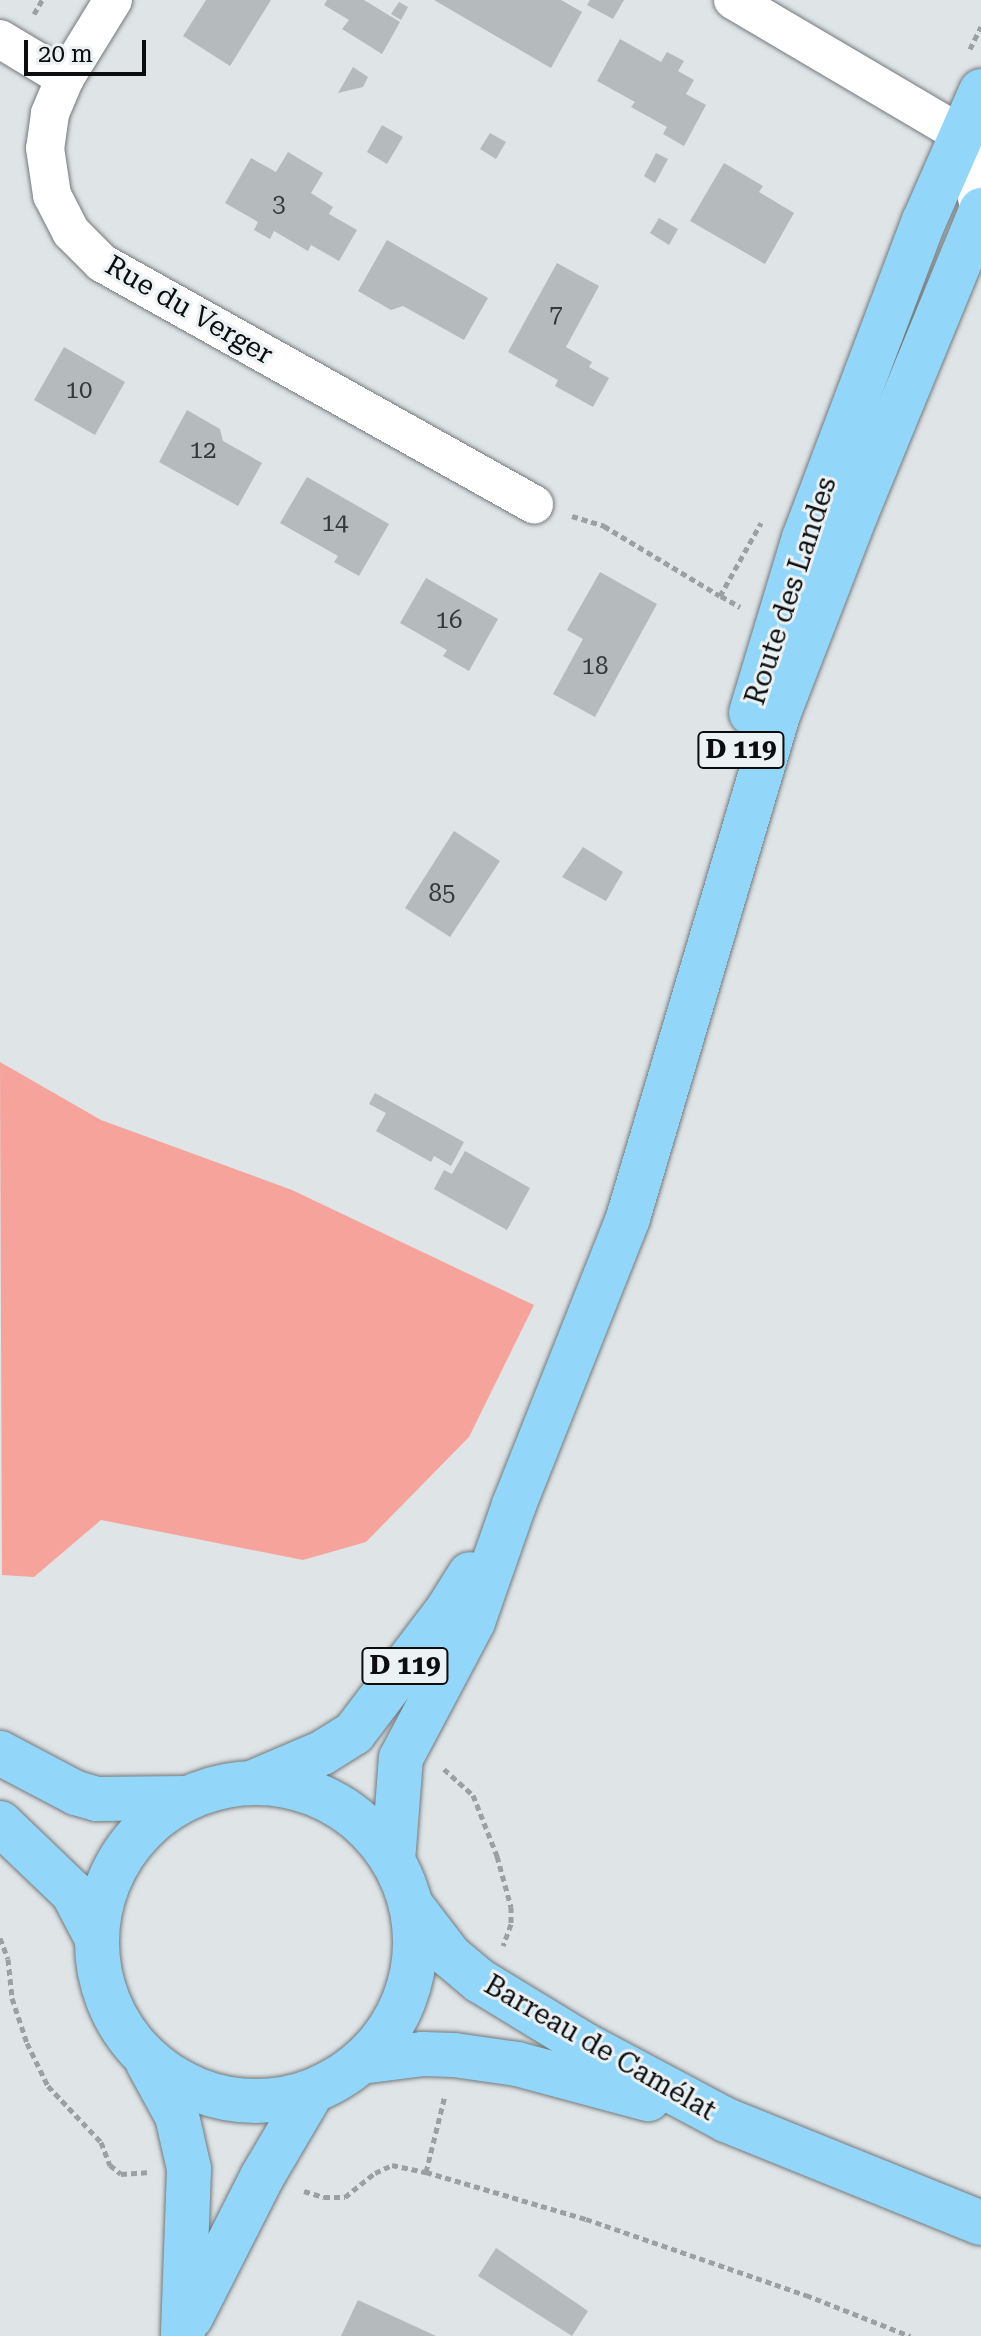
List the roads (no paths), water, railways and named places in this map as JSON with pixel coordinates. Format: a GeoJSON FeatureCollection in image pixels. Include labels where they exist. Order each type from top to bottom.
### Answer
{"type":"FeatureCollection","features":[{"type":"Feature","properties":{"kind":"main road","name":"Route des Landes"},"geometry":{"type":"LineString","coordinates":[[596,1291],[685,940],[799,553],[924,221],[981,91]]}},
{"type":"Feature","properties":{"kind":"main road","name":"Route des Landes"},"geometry":{"type":"LineString","coordinates":[[393,1861],[401,1758],[473,1622],[596,1291],[628,1218],[778,715],[980,213]]}},
{"type":"Feature","properties":{"kind":"main road","name":"Route des Landes"},"geometry":{"type":"LineString","coordinates":[[254,1782],[300,1764],[354,1733],[448,1609],[514,1505]]}},
{"type":"Feature","properties":{"kind":"main road"},"geometry":{"type":"LineString","coordinates":[[0,1753],[76,1793],[97,1799],[186,1798]]}},
{"type":"Feature","properties":{"kind":"main road"},"geometry":{"type":"LineString","coordinates":[[145,2057],[181,2084],[223,2099],[268,2102],[312,2092],[361,2062],[389,2030],[407,1990],[415,1948],[411,1905],[393,1861],[368,1828],[334,1802],[295,1787],[254,1782],[219,1786],[186,1798],[150,1822],[121,1855],[103,1894],[96,1937],[101,1982],[118,2023],[145,2057],[177,2116],[189,2169],[184,2333]]}},
{"type":"Feature","properties":{"kind":"main road"},"geometry":{"type":"LineString","coordinates":[[0,1823],[73,1893],[96,1937]]}},
{"type":"Feature","properties":{"kind":"main road","name":"Barreau de Camélat"},"geometry":{"type":"LineString","coordinates":[[411,1905],[450,1956],[480,1981],[585,2045],[726,2120],[981,2223]]}},
{"type":"Feature","properties":{"kind":"main road","name":"Barreau de Camélat"},"geometry":{"type":"LineString","coordinates":[[361,2062],[423,2054],[517,2064],[726,2120]]}},
{"type":"Feature","properties":{"kind":"main road"},"geometry":{"type":"LineString","coordinates":[[184,2333],[262,2177],[312,2092]]}},
{"type":"Feature","properties":{"kind":"street","name":"Rue du Verger"},"geometry":{"type":"LineString","coordinates":[[113,0],[65,78],[50,114],[45,148],[52,195],[71,232],[102,263],[534,504]]}},
{"type":"Feature","properties":{"kind":"street"},"geometry":{"type":"LineString","coordinates":[[733,0],[962,135],[980,213]]}},
{"type":"Feature","properties":{"kind":"street"},"geometry":{"type":"LineString","coordinates":[[0,39],[65,78]]}}]}
